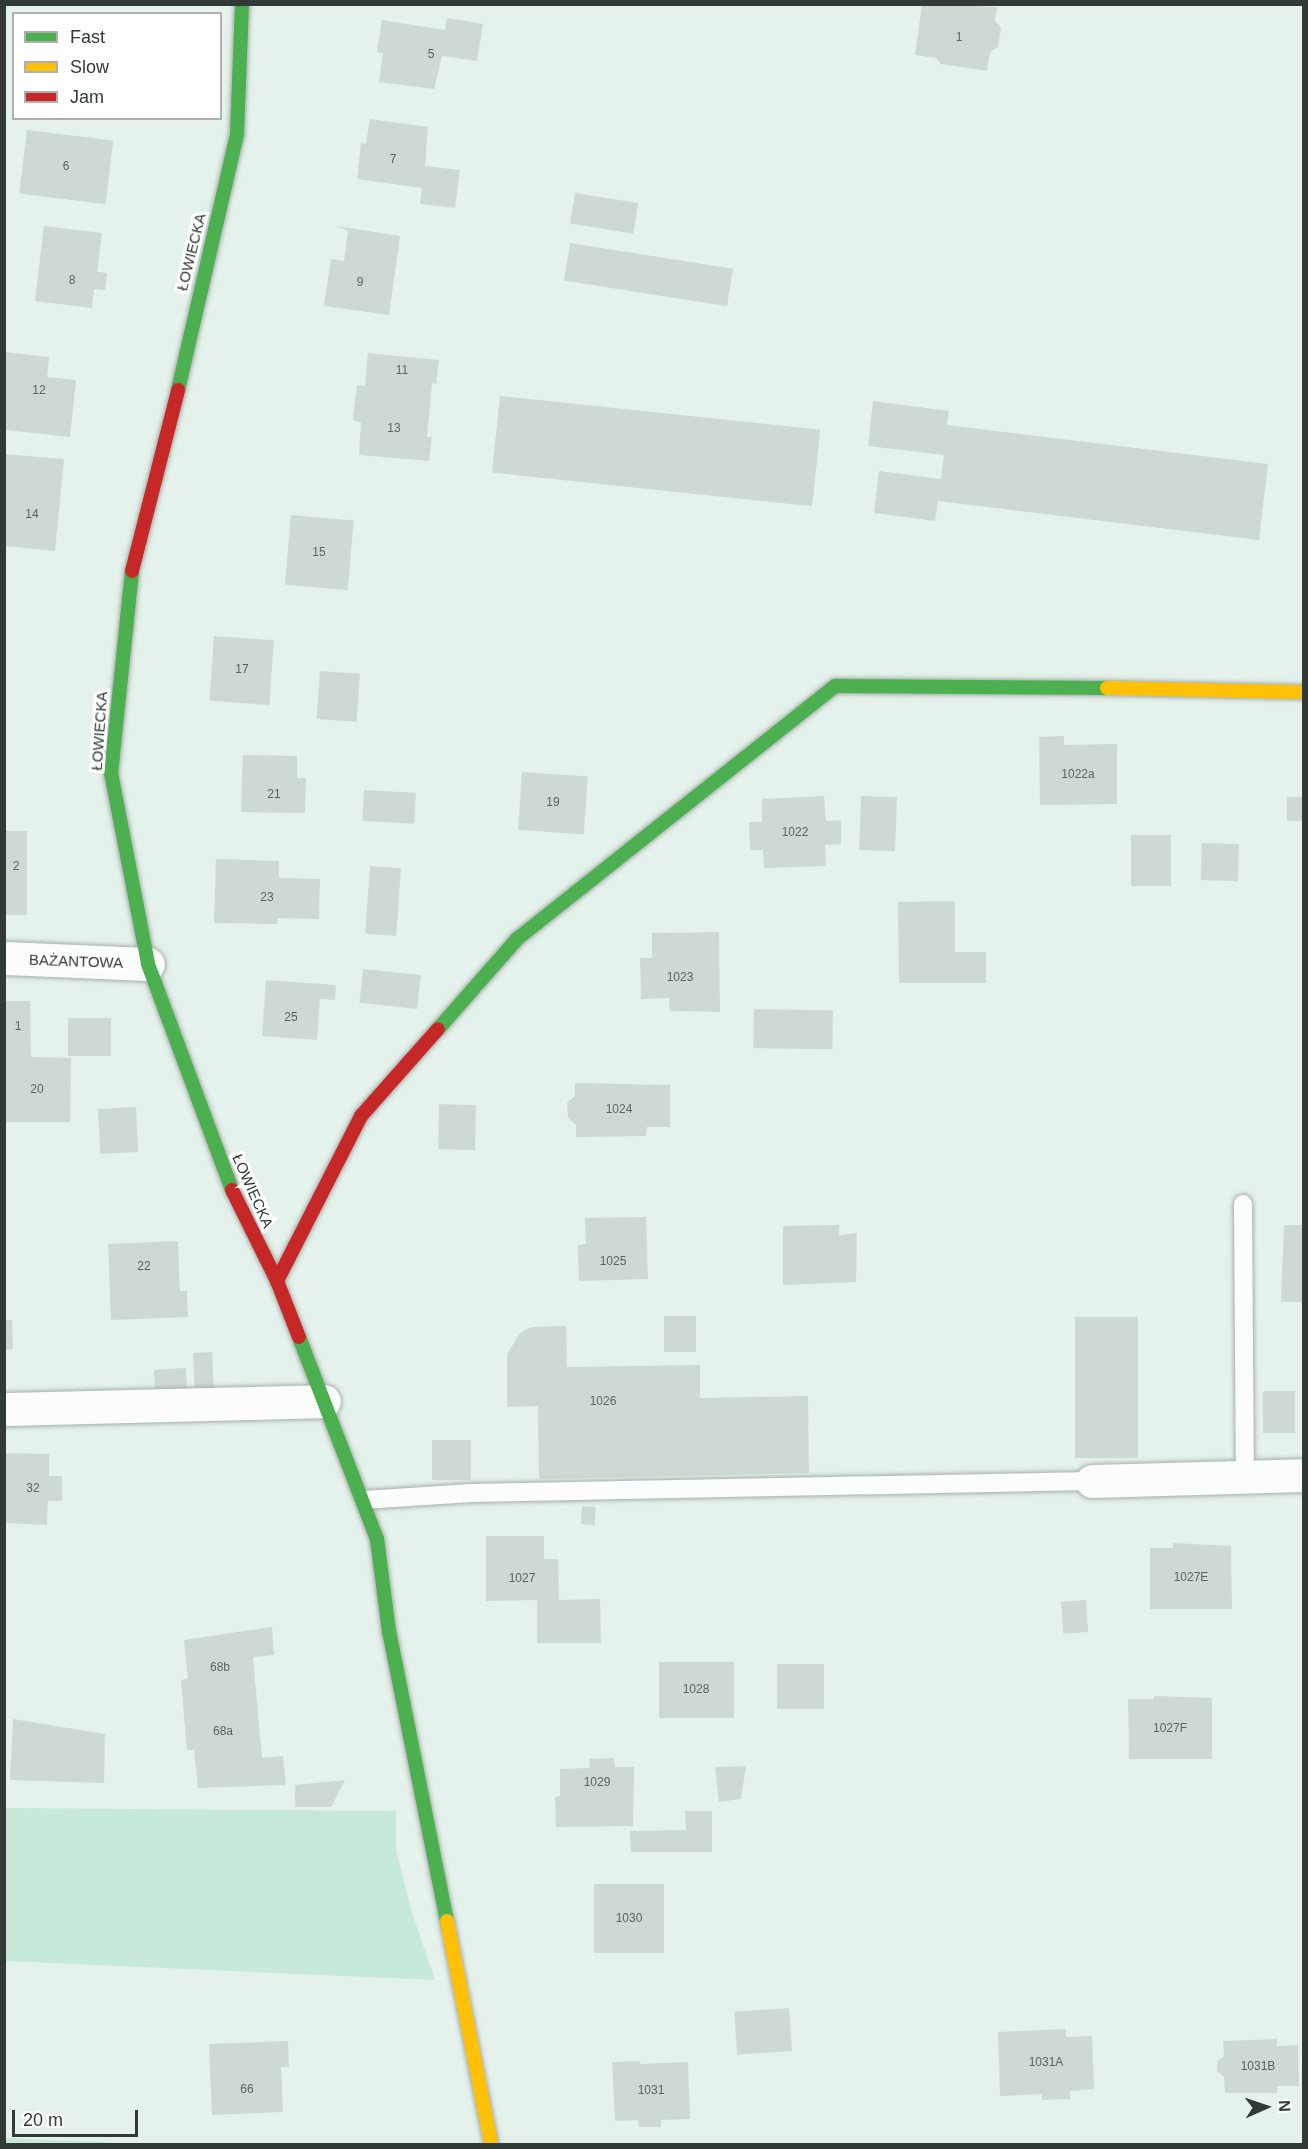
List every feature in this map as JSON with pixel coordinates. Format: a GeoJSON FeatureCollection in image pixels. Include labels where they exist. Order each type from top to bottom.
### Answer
{"type":"FeatureCollection","features":[{"type":"Feature","properties":{"kind":"street","name":"ŁOWIECKA"},"geometry":{"type":"LineString","coordinates":[[242,4],[237,134],[169,428],[137,540],[126,603],[111,773],[148,964],[233,1192],[277,1281],[364,1500],[377,1539],[389,1631],[491,2145]]}},
{"type":"Feature","properties":{"kind":"street"},"geometry":{"type":"LineString","coordinates":[[277,1281],[361,1116],[517,939],[835,687],[940,685],[1304,692]]}},
{"type":"Feature","properties":{"kind":"street","name":"BAŻANTOWA"},"geometry":{"type":"LineString","coordinates":[[4,958],[148,964]]}},
{"type":"Feature","properties":{"kind":"street"},"geometry":{"type":"LineString","coordinates":[[4,1409],[324,1401]]}},
{"type":"Feature","properties":{"kind":"street"},"geometry":{"type":"LineString","coordinates":[[1092,1481],[1304,1475]]}},
{"type":"Feature","properties":{"kind":"lane"},"geometry":{"type":"LineString","coordinates":[[1243,1204],[1245,1477]]}},
{"type":"Feature","properties":{"kind":"lane"},"geometry":{"type":"LineString","coordinates":[[364,1500],[471,1493],[1092,1481]]}},
{"type":"Feature","properties":{"kind":"green space"},"geometry":{"type":"Polygon","coordinates":[[[5,1808],[396,1811],[396,1849],[411,1910],[435,1980],[5,1961],[5,1808]]]}},
{"type":"Feature","properties":{"kind":"green space"},"geometry":{"type":"Polygon","coordinates":[[[5,2138],[151,2144],[5,2144],[5,2138]]]}},
{"type":"Feature","properties":{"kind":"building"},"geometry":{"type":"Polygon","coordinates":[[[922,4],[997,7],[995,21],[1001,28],[998,47],[990,52],[987,71],[941,64],[936,58],[915,55],[922,4]]]}},
{"type":"Feature","properties":{"kind":"building"},"geometry":{"type":"Polygon","coordinates":[[[447,18],[483,24],[477,61],[442,56],[434,89],[379,82],[383,53],[377,52],[382,20],[445,30],[447,18]]]}},
{"type":"Feature","properties":{"kind":"building"},"geometry":{"type":"Polygon","coordinates":[[[370,119],[428,127],[425,166],[460,170],[455,208],[420,204],[422,188],[357,179],[361,143],[366,144],[370,119]]]}},
{"type":"Feature","properties":{"kind":"building"},"geometry":{"type":"Polygon","coordinates":[[[27,130],[113,141],[106,204],[19,194],[27,130]]]}},
{"type":"Feature","properties":{"kind":"building"},"geometry":{"type":"Polygon","coordinates":[[[575,193],[638,203],[633,234],[570,224],[575,193]]]}},
{"type":"Feature","properties":{"kind":"building"},"geometry":{"type":"Polygon","coordinates":[[[44,226],[102,233],[97,272],[107,273],[105,290],[94,289],[92,308],[35,301],[44,226]]]}},
{"type":"Feature","properties":{"kind":"building"},"geometry":{"type":"Polygon","coordinates":[[[336,226],[400,236],[389,315],[324,306],[331,259],[344,261],[348,231],[336,226]]]}},
{"type":"Feature","properties":{"kind":"building"},"geometry":{"type":"Polygon","coordinates":[[[570,243],[733,269],[727,306],[564,281],[570,243]]]}},
{"type":"Feature","properties":{"kind":"building"},"geometry":{"type":"Polygon","coordinates":[[[4,352],[49,357],[47,377],[76,380],[70,437],[5,430],[4,352]]]}},
{"type":"Feature","properties":{"kind":"building"},"geometry":{"type":"Polygon","coordinates":[[[368,353],[439,360],[436,384],[432,383],[427,437],[432,437],[429,461],[359,455],[361,422],[354,421],[353,418],[357,385],[365,386],[368,353]]]}},
{"type":"Feature","properties":{"kind":"building"},"geometry":{"type":"Polygon","coordinates":[[[500,396],[820,430],[812,506],[492,473],[500,396]]]}},
{"type":"Feature","properties":{"kind":"building"},"geometry":{"type":"Polygon","coordinates":[[[873,401],[949,411],[947,425],[1268,464],[1259,540],[938,501],[935,521],[874,513],[879,471],[941,479],[944,455],[868,446],[873,401]]]}},
{"type":"Feature","properties":{"kind":"building"},"geometry":{"type":"Polygon","coordinates":[[[4,454],[64,459],[55,551],[4,546],[4,454]]]}},
{"type":"Feature","properties":{"kind":"building"},"geometry":{"type":"Polygon","coordinates":[[[291,515],[354,520],[348,590],[285,585],[291,515]]]}},
{"type":"Feature","properties":{"kind":"building"},"geometry":{"type":"Polygon","coordinates":[[[214,636],[274,640],[269,705],[209,701],[214,636]]]}},
{"type":"Feature","properties":{"kind":"building"},"geometry":{"type":"Polygon","coordinates":[[[320,671],[360,674],[357,722],[317,719],[320,671]]]}},
{"type":"Feature","properties":{"kind":"building"},"geometry":{"type":"Polygon","coordinates":[[[1064,736],[1064,745],[1117,744],[1117,804],[1040,805],[1039,737],[1064,736]]]}},
{"type":"Feature","properties":{"kind":"building"},"geometry":{"type":"Polygon","coordinates":[[[243,755],[297,756],[297,778],[306,778],[305,813],[241,812],[243,755]]]}},
{"type":"Feature","properties":{"kind":"building"},"geometry":{"type":"Polygon","coordinates":[[[522,772],[588,777],[584,834],[518,830],[522,772]]]}},
{"type":"Feature","properties":{"kind":"building"},"geometry":{"type":"Polygon","coordinates":[[[364,790],[416,793],[414,824],[362,821],[364,790]]]}},
{"type":"Feature","properties":{"kind":"building"},"geometry":{"type":"Polygon","coordinates":[[[824,796],[826,821],[841,820],[841,844],[825,845],[826,866],[764,868],[763,850],[750,850],[749,822],[762,822],[762,799],[824,796]]]}},
{"type":"Feature","properties":{"kind":"building"},"geometry":{"type":"Polygon","coordinates":[[[861,796],[897,797],[895,851],[859,850],[861,796]]]}},
{"type":"Feature","properties":{"kind":"building"},"geometry":{"type":"Polygon","coordinates":[[[1287,797],[1304,797],[1304,821],[1287,821],[1287,797]]]}},
{"type":"Feature","properties":{"kind":"building"},"geometry":{"type":"Polygon","coordinates":[[[4,831],[27,831],[27,915],[4,915],[4,831]]]}},
{"type":"Feature","properties":{"kind":"building"},"geometry":{"type":"Polygon","coordinates":[[[1131,835],[1171,835],[1171,886],[1131,886],[1131,835]]]}},
{"type":"Feature","properties":{"kind":"building"},"geometry":{"type":"Polygon","coordinates":[[[1202,843],[1239,844],[1238,881],[1201,880],[1202,843]]]}},
{"type":"Feature","properties":{"kind":"building"},"geometry":{"type":"Polygon","coordinates":[[[216,859],[279,861],[279,878],[320,879],[319,919],[278,918],[277,924],[214,923],[216,859]]]}},
{"type":"Feature","properties":{"kind":"building"},"geometry":{"type":"Polygon","coordinates":[[[370,866],[401,868],[396,936],[365,934],[370,866]]]}},
{"type":"Feature","properties":{"kind":"building"},"geometry":{"type":"Polygon","coordinates":[[[955,901],[955,952],[986,952],[986,983],[899,983],[898,902],[955,901]]]}},
{"type":"Feature","properties":{"kind":"building"},"geometry":{"type":"Polygon","coordinates":[[[719,932],[720,1012],[670,1011],[669,998],[641,999],[640,958],[652,958],[652,933],[719,932]]]}},
{"type":"Feature","properties":{"kind":"building"},"geometry":{"type":"Polygon","coordinates":[[[363,969],[421,975],[417,1009],[359,1003],[363,969]]]}},
{"type":"Feature","properties":{"kind":"building"},"geometry":{"type":"Polygon","coordinates":[[[266,980],[336,985],[335,1000],[320,999],[317,1040],[262,1036],[266,980]]]}},
{"type":"Feature","properties":{"kind":"building"},"geometry":{"type":"Polygon","coordinates":[[[4,1001],[30,1001],[31,1057],[71,1058],[70,1122],[4,1122],[4,1001]]]}},
{"type":"Feature","properties":{"kind":"building"},"geometry":{"type":"Polygon","coordinates":[[[754,1009],[833,1010],[832,1049],[753,1048],[754,1009]]]}},
{"type":"Feature","properties":{"kind":"building"},"geometry":{"type":"Polygon","coordinates":[[[68,1018],[111,1018],[111,1056],[68,1056],[68,1018]]]}},
{"type":"Feature","properties":{"kind":"building"},"geometry":{"type":"Polygon","coordinates":[[[575,1083],[670,1085],[670,1127],[647,1127],[646,1136],[576,1137],[576,1125],[568,1118],[567,1103],[575,1096],[575,1083]]]}},
{"type":"Feature","properties":{"kind":"building"},"geometry":{"type":"Polygon","coordinates":[[[439,1104],[476,1105],[475,1150],[438,1149],[439,1104]]]}},
{"type":"Feature","properties":{"kind":"building"},"geometry":{"type":"Polygon","coordinates":[[[136,1107],[138,1152],[100,1154],[98,1109],[136,1107]]]}},
{"type":"Feature","properties":{"kind":"building"},"geometry":{"type":"Polygon","coordinates":[[[646,1217],[648,1279],[579,1281],[578,1245],[586,1244],[585,1218],[646,1217]]]}},
{"type":"Feature","properties":{"kind":"building"},"geometry":{"type":"Polygon","coordinates":[[[839,1225],[839,1235],[857,1233],[856,1282],[783,1285],[783,1226],[839,1225]]]}},
{"type":"Feature","properties":{"kind":"building"},"geometry":{"type":"Polygon","coordinates":[[[1284,1225],[1304,1225],[1304,1313],[1301,1302],[1281,1302],[1284,1225]]]}},
{"type":"Feature","properties":{"kind":"building"},"geometry":{"type":"Polygon","coordinates":[[[178,1241],[180,1291],[187,1291],[188,1317],[111,1320],[108,1244],[178,1241]]]}},
{"type":"Feature","properties":{"kind":"building"},"geometry":{"type":"Polygon","coordinates":[[[664,1316],[696,1316],[696,1352],[664,1352],[664,1316]]]}},
{"type":"Feature","properties":{"kind":"building"},"geometry":{"type":"Polygon","coordinates":[[[1075,1317],[1138,1317],[1138,1458],[1075,1458],[1075,1317]]]}},
{"type":"Feature","properties":{"kind":"building"},"geometry":{"type":"Polygon","coordinates":[[[4,1320],[12,1320],[13,1349],[4,1350],[4,1320]]]}},
{"type":"Feature","properties":{"kind":"building"},"geometry":{"type":"Polygon","coordinates":[[[566,1326],[567,1367],[700,1365],[700,1398],[808,1396],[809,1473],[539,1479],[538,1406],[507,1407],[507,1354],[520,1333],[531,1327],[566,1326]]]}},
{"type":"Feature","properties":{"kind":"building"},"geometry":{"type":"Polygon","coordinates":[[[212,1352],[214,1388],[195,1389],[193,1353],[212,1352]]]}},
{"type":"Feature","properties":{"kind":"building"},"geometry":{"type":"Polygon","coordinates":[[[186,1368],[187,1389],[155,1391],[154,1370],[186,1368]]]}},
{"type":"Feature","properties":{"kind":"building"},"geometry":{"type":"Polygon","coordinates":[[[1263,1391],[1295,1391],[1295,1433],[1263,1433],[1263,1391]]]}},
{"type":"Feature","properties":{"kind":"building"},"geometry":{"type":"Polygon","coordinates":[[[432,1440],[471,1440],[471,1480],[432,1480],[432,1440]]]}},
{"type":"Feature","properties":{"kind":"building"},"geometry":{"type":"Polygon","coordinates":[[[4,1453],[49,1454],[49,1476],[62,1476],[62,1501],[48,1501],[47,1525],[4,1523],[4,1453]]]}},
{"type":"Feature","properties":{"kind":"building"},"geometry":{"type":"Polygon","coordinates":[[[582,1506],[596,1507],[595,1525],[581,1524],[582,1506]]]}},
{"type":"Feature","properties":{"kind":"building"},"geometry":{"type":"Polygon","coordinates":[[[486,1536],[544,1536],[544,1559],[558,1559],[559,1600],[600,1599],[601,1643],[537,1643],[537,1600],[486,1601],[486,1536]]]}},
{"type":"Feature","properties":{"kind":"building"},"geometry":{"type":"Polygon","coordinates":[[[1173,1543],[1231,1546],[1232,1609],[1150,1609],[1150,1548],[1173,1548],[1173,1543]]]}},
{"type":"Feature","properties":{"kind":"building"},"geometry":{"type":"Polygon","coordinates":[[[1086,1600],[1088,1632],[1063,1634],[1061,1602],[1086,1600]]]}},
{"type":"Feature","properties":{"kind":"building"},"geometry":{"type":"Polygon","coordinates":[[[272,1627],[274,1655],[253,1657],[262,1758],[283,1756],[286,1785],[198,1788],[194,1750],[187,1750],[181,1680],[188,1679],[184,1640],[272,1627]]]}},
{"type":"Feature","properties":{"kind":"building"},"geometry":{"type":"Polygon","coordinates":[[[659,1662],[734,1662],[734,1718],[659,1718],[659,1662]]]}},
{"type":"Feature","properties":{"kind":"building"},"geometry":{"type":"Polygon","coordinates":[[[777,1664],[824,1664],[824,1709],[777,1709],[777,1664]]]}},
{"type":"Feature","properties":{"kind":"building"},"geometry":{"type":"Polygon","coordinates":[[[1154,1696],[1212,1698],[1212,1759],[1129,1759],[1128,1699],[1154,1699],[1154,1696]]]}},
{"type":"Feature","properties":{"kind":"building"},"geometry":{"type":"Polygon","coordinates":[[[13,1719],[105,1734],[104,1783],[10,1780],[13,1719]]]}},
{"type":"Feature","properties":{"kind":"building"},"geometry":{"type":"Polygon","coordinates":[[[614,1758],[615,1767],[634,1767],[633,1826],[556,1827],[555,1797],[560,1796],[560,1769],[590,1768],[589,1759],[614,1758]]]}},
{"type":"Feature","properties":{"kind":"building"},"geometry":{"type":"Polygon","coordinates":[[[746,1766],[741,1799],[719,1802],[715,1767],[746,1766]]]}},
{"type":"Feature","properties":{"kind":"building"},"geometry":{"type":"Polygon","coordinates":[[[345,1780],[331,1807],[295,1807],[295,1785],[345,1780]]]}},
{"type":"Feature","properties":{"kind":"building"},"geometry":{"type":"Polygon","coordinates":[[[685,1811],[712,1811],[712,1852],[631,1852],[630,1831],[686,1830],[685,1811]]]}},
{"type":"Feature","properties":{"kind":"building"},"geometry":{"type":"Polygon","coordinates":[[[594,1884],[664,1884],[664,1953],[594,1953],[594,1884]]]}},
{"type":"Feature","properties":{"kind":"building"},"geometry":{"type":"Polygon","coordinates":[[[789,2008],[792,2051],[737,2055],[734,2012],[789,2008]]]}},
{"type":"Feature","properties":{"kind":"building"},"geometry":{"type":"Polygon","coordinates":[[[1066,2029],[1066,2037],[1092,2036],[1094,2089],[1070,2091],[1070,2099],[1042,2100],[1042,2094],[1000,2096],[998,2032],[1066,2029]]]}},
{"type":"Feature","properties":{"kind":"building"},"geometry":{"type":"Polygon","coordinates":[[[1277,2039],[1277,2046],[1298,2045],[1299,2086],[1277,2086],[1277,2093],[1225,2093],[1224,2077],[1217,2071],[1217,2062],[1224,2056],[1223,2041],[1277,2039]]]}},
{"type":"Feature","properties":{"kind":"building"},"geometry":{"type":"Polygon","coordinates":[[[288,2041],[289,2067],[281,2067],[283,2112],[212,2115],[209,2044],[288,2041]]]}},
{"type":"Feature","properties":{"kind":"building"},"geometry":{"type":"Polygon","coordinates":[[[640,2061],[640,2064],[688,2062],[690,2119],[661,2120],[661,2127],[639,2127],[638,2120],[615,2121],[612,2062],[640,2061]]]}},
{"type":"Feature","properties":{"kind":"traffic: fast"},"geometry":{"type":"LineString","coordinates":[[178,390],[237,134],[242,4]]}},
{"type":"Feature","properties":{"kind":"traffic: fast"},"geometry":{"type":"LineString","coordinates":[[132,571],[111,773],[148,964],[232,1190]]}},
{"type":"Feature","properties":{"kind":"traffic: fast"},"geometry":{"type":"LineString","coordinates":[[438,1029],[517,939],[835,686],[1107,688]]}},
{"type":"Feature","properties":{"kind":"traffic: fast"},"geometry":{"type":"LineString","coordinates":[[299,1337],[377,1539],[389,1631],[447,1921]]}},
{"type":"Feature","properties":{"kind":"traffic: slow"},"geometry":{"type":"LineString","coordinates":[[1107,688],[1304,692]]}},
{"type":"Feature","properties":{"kind":"traffic: slow"},"geometry":{"type":"LineString","coordinates":[[447,1921],[491,2144]]}},
{"type":"Feature","properties":{"kind":"traffic: jam"},"geometry":{"type":"LineString","coordinates":[[132,571],[178,390]]}},
{"type":"Feature","properties":{"kind":"traffic: jam"},"geometry":{"type":"LineString","coordinates":[[277,1281],[361,1116],[438,1029]]}},
{"type":"Feature","properties":{"kind":"traffic: jam"},"geometry":{"type":"LineString","coordinates":[[232,1190],[277,1281],[299,1337]]}}]}
